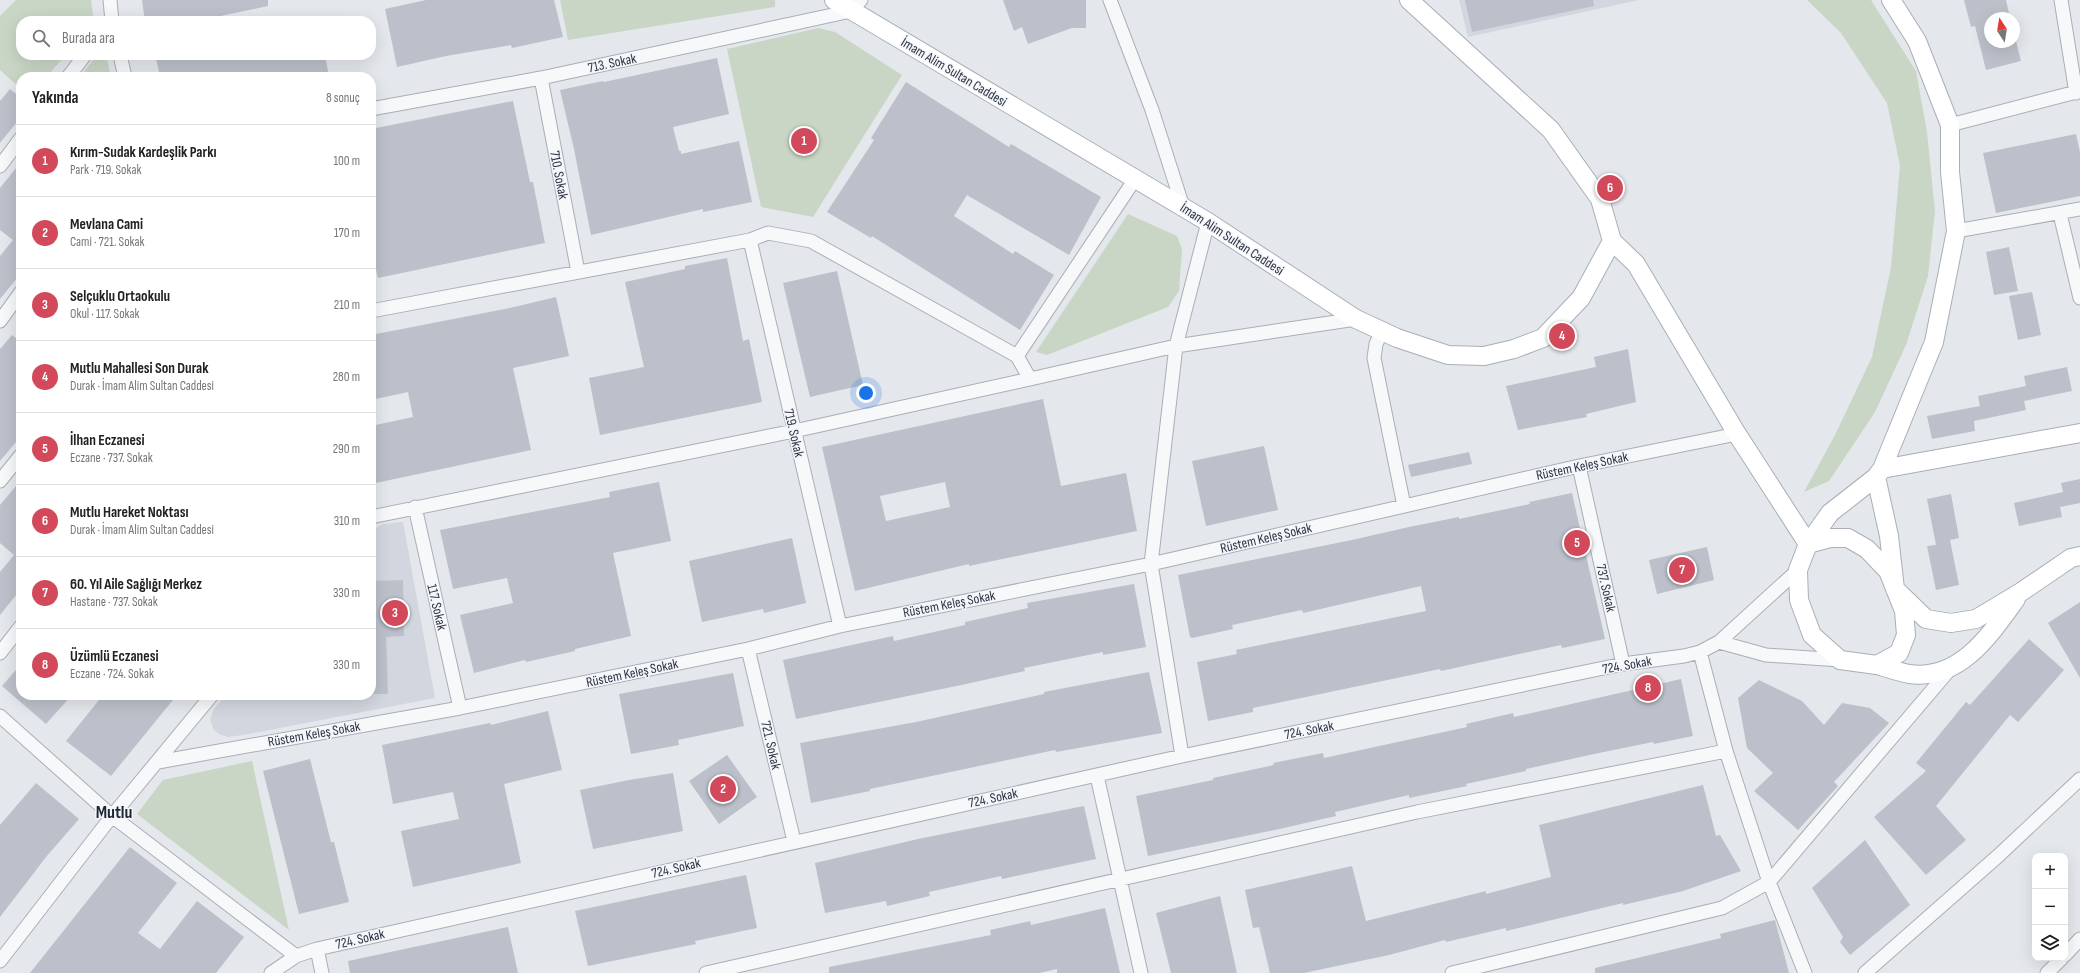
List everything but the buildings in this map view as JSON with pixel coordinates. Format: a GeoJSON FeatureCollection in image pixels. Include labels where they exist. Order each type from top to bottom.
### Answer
{"type":"FeatureCollection","features":[{"type":"Feature","properties":{"kind":"street"},"geometry":{"type":"LineString","coordinates":[[110,0],[111,16]]}},
{"type":"Feature","properties":{"kind":"street","name":"İmam Alim Sultan Caddesi"},"geometry":{"type":"LineString","coordinates":[[834,0],[856,6],[1135,179],[1208,222],[1356,319],[1382,331],[1448,355],[1484,356],[1543,338],[1581,298],[1612,241]]}},
{"type":"Feature","properties":{"kind":"street"},"geometry":{"type":"LineString","coordinates":[[1110,0],[1152,110],[1183,207]]}},
{"type":"Feature","properties":{"kind":"street"},"geometry":{"type":"LineString","coordinates":[[1409,0],[1551,130],[1600,199],[1612,241],[1636,264],[1737,434],[1808,544]]}},
{"type":"Feature","properties":{"kind":"street"},"geometry":{"type":"LineString","coordinates":[[1891,0],[1917,41],[1950,125],[1950,172],[1956,232],[1934,342],[1879,473],[1889,536],[1895,589],[1926,619],[1951,623],[1976,619],[2021,592],[2071,558],[2080,556]]}},
{"type":"Feature","properties":{"kind":"street"},"geometry":{"type":"LineString","coordinates":[[1950,125],[2078,92],[2061,0]]}},
{"type":"Feature","properties":{"kind":"street","name":"713. Sokak"},"geometry":{"type":"LineString","coordinates":[[376,108],[541,78],[856,6]]}},
{"type":"Feature","properties":{"kind":"street"},"geometry":{"type":"LineString","coordinates":[[72,72],[81,60]]}},
{"type":"Feature","properties":{"kind":"street"},"geometry":{"type":"LineString","coordinates":[[121,60],[124,72]]}},
{"type":"Feature","properties":{"kind":"street","name":"710. Sokak"},"geometry":{"type":"LineString","coordinates":[[541,78],[578,272]]}},
{"type":"Feature","properties":{"kind":"street"},"geometry":{"type":"LineString","coordinates":[[0,166],[16,145]]}},
{"type":"Feature","properties":{"kind":"street"},"geometry":{"type":"LineString","coordinates":[[1017,356],[1135,179]]}},
{"type":"Feature","properties":{"kind":"street"},"geometry":{"type":"LineString","coordinates":[[1956,232],[2080,210]]}},
{"type":"Feature","properties":{"kind":"street"},"geometry":{"type":"LineString","coordinates":[[2060,214],[2080,298]]}},
{"type":"Feature","properties":{"kind":"street"},"geometry":{"type":"LineString","coordinates":[[1182,756],[1151,564],[1176,346],[1208,222]]}},
{"type":"Feature","properties":{"kind":"street"},"geometry":{"type":"LineString","coordinates":[[376,310],[750,240],[768,233],[811,241],[1017,356],[1030,379]]}},
{"type":"Feature","properties":{"kind":"street","name":"719. Sokak"},"geometry":{"type":"LineString","coordinates":[[750,240],[840,626]]}},
{"type":"Feature","properties":{"kind":"street"},"geometry":{"type":"LineString","coordinates":[[0,321],[16,299]]}},
{"type":"Feature","properties":{"kind":"street"},"geometry":{"type":"LineString","coordinates":[[376,516],[794,431],[1176,346],[1356,319]]}},
{"type":"Feature","properties":{"kind":"street"},"geometry":{"type":"LineString","coordinates":[[1382,331],[1376,344],[1374,358],[1404,506]]}},
{"type":"Feature","properties":{"kind":"street"},"geometry":{"type":"LineString","coordinates":[[1840,660],[1812,635],[1799,600],[1798,570],[1808,544],[1830,513],[1879,473],[2080,433]]}},
{"type":"Feature","properties":{"kind":"street","name":"Rüstem Keleş Sokak"},"geometry":{"type":"LineString","coordinates":[[158,762],[460,708],[748,649],[840,626],[1151,564],[1579,466],[1737,434]]}},
{"type":"Feature","properties":{"kind":"street"},"geometry":{"type":"LineString","coordinates":[[0,481],[16,461]]}},
{"type":"Feature","properties":{"kind":"street","name":"737. Sokak"},"geometry":{"type":"LineString","coordinates":[[1579,466],[1623,664]]}},
{"type":"Feature","properties":{"kind":"street","name":"117. Sokak"},"geometry":{"type":"LineString","coordinates":[[415,507],[460,708]]}},
{"type":"Feature","properties":{"kind":"street"},"geometry":{"type":"LineString","coordinates":[[1808,544],[1830,538],[1848,538],[1867,549],[1888,571],[1904,611],[1906,635],[1899,653],[1877,665]]}},
{"type":"Feature","properties":{"kind":"street","name":"724. Sokak"},"geometry":{"type":"LineString","coordinates":[[271,973],[296,956],[317,949],[794,841],[1097,776],[1182,756],[1623,664],[1684,656],[1700,652],[1719,642],[1798,570]]}},
{"type":"Feature","properties":{"kind":"street"},"geometry":{"type":"LineString","coordinates":[[1719,642],[1766,655],[1840,660],[1877,665],[1909,674],[1933,674],[1964,661],[1990,635],[2021,592]]}},
{"type":"Feature","properties":{"kind":"street"},"geometry":{"type":"LineString","coordinates":[[0,654],[16,633]]}},
{"type":"Feature","properties":{"kind":"street","name":"721. Sokak"},"geometry":{"type":"LineString","coordinates":[[748,649],[794,841]]}},
{"type":"Feature","properties":{"kind":"street"},"geometry":{"type":"LineString","coordinates":[[1700,652],[1726,750],[1768,882],[1805,973]]}},
{"type":"Feature","properties":{"kind":"street"},"geometry":{"type":"LineString","coordinates":[[1452,973],[1722,908],[1768,882],[1952,666]]}},
{"type":"Feature","properties":{"kind":"street"},"geometry":{"type":"LineString","coordinates":[[0,961],[112,816],[208,700]]}},
{"type":"Feature","properties":{"kind":"street"},"geometry":{"type":"LineString","coordinates":[[0,716],[112,816],[296,956]]}},
{"type":"Feature","properties":{"kind":"street"},"geometry":{"type":"LineString","coordinates":[[706,973],[1417,812],[1726,750]]}},
{"type":"Feature","properties":{"kind":"street"},"geometry":{"type":"LineString","coordinates":[[1097,776],[1140,973]]}},
{"type":"Feature","properties":{"kind":"street"},"geometry":{"type":"LineString","coordinates":[[1864,973],[1998,856],[2080,780]]}},
{"type":"Feature","properties":{"kind":"street"},"geometry":{"type":"LineString","coordinates":[[2068,951],[2080,939]]}},
{"type":"Feature","properties":{"kind":"street"},"geometry":{"type":"LineString","coordinates":[[317,949],[322,973]]}},
{"type":"Feature","properties":{"kind":"street"},"geometry":{"type":"LineString","coordinates":[[2047,973],[2059,961]]}},
{"type":"Feature","properties":{"kind":"shaded area"},"geometry":{"type":"Polygon","coordinates":[[[1459,0],[1639,0],[1468,37],[1459,0]]]}},
{"type":"Feature","properties":{"kind":"shaded area"},"geometry":{"type":"Polygon","coordinates":[[[403,522],[435,698],[243,735],[228,737],[219,734],[214,730],[210,720],[214,709],[222,700],[376,700],[376,528],[383,524],[403,522]]]}},
{"type":"Feature","properties":{"kind":"green space"},"geometry":{"type":"Polygon","coordinates":[[[16,0],[91,0],[93,16],[16,16],[16,60],[61,60],[51,72],[16,72],[16,84],[0,70],[0,16],[16,0]]]}},
{"type":"Feature","properties":{"kind":"green space"},"geometry":{"type":"Polygon","coordinates":[[[560,0],[775,0],[775,7],[568,40],[560,0]]]}},
{"type":"Feature","properties":{"kind":"green space"},"geometry":{"type":"Polygon","coordinates":[[[1807,0],[1871,0],[1916,71],[1927,132],[1935,211],[1928,276],[1906,345],[1875,412],[1829,481],[1804,492],[1835,435],[1872,357],[1891,267],[1900,166],[1887,103],[1841,33],[1807,0]]]}},
{"type":"Feature","properties":{"kind":"green space"},"geometry":{"type":"Polygon","coordinates":[[[818,28],[835,32],[902,75],[813,217],[761,207],[727,49],[818,28]]]}},
{"type":"Feature","properties":{"kind":"green space"},"geometry":{"type":"Polygon","coordinates":[[[93,60],[107,60],[110,72],[84,72],[93,60]]]}},
{"type":"Feature","properties":{"kind":"green space"},"geometry":{"type":"Polygon","coordinates":[[[1128,214],[1177,236],[1182,249],[1179,291],[1168,307],[1047,355],[1036,352],[1128,214]]]}},
{"type":"Feature","properties":{"kind":"green space"},"geometry":{"type":"Polygon","coordinates":[[[252,761],[289,930],[137,814],[163,780],[252,761]]]}},
{"type":"Feature","properties":{"kind":"place","name":"Kırım-Sudak Kardeşlik Parkı"},"geometry":{"type":"Point","coordinates":[804,141]}},
{"type":"Feature","properties":{"kind":"place","name":"Mutlu Hareket Noktası"},"geometry":{"type":"Point","coordinates":[1610,188]}},
{"type":"Feature","properties":{"kind":"place","name":"Mutlu Mahallesi Son Durak"},"geometry":{"type":"Point","coordinates":[1562,336]}},
{"type":"Feature","properties":{"kind":"place","name":"İlhan Eczanesi"},"geometry":{"type":"Point","coordinates":[1577,543]}},
{"type":"Feature","properties":{"kind":"place","name":"60. Yıl Aile Sağlığı Merkez"},"geometry":{"type":"Point","coordinates":[1682,570]}},
{"type":"Feature","properties":{"kind":"place","name":"Selçuklu Ortaokulu"},"geometry":{"type":"Point","coordinates":[395,613]}},
{"type":"Feature","properties":{"kind":"place","name":"Üzümlü Eczanesi"},"geometry":{"type":"Point","coordinates":[1648,688]}},
{"type":"Feature","properties":{"kind":"place","name":"Mevlana Cami"},"geometry":{"type":"Point","coordinates":[723,789]}},
{"type":"Feature","properties":{"kind":"district","name":"Mutlu"},"geometry":{"type":"Point","coordinates":[114,812]}}]}
